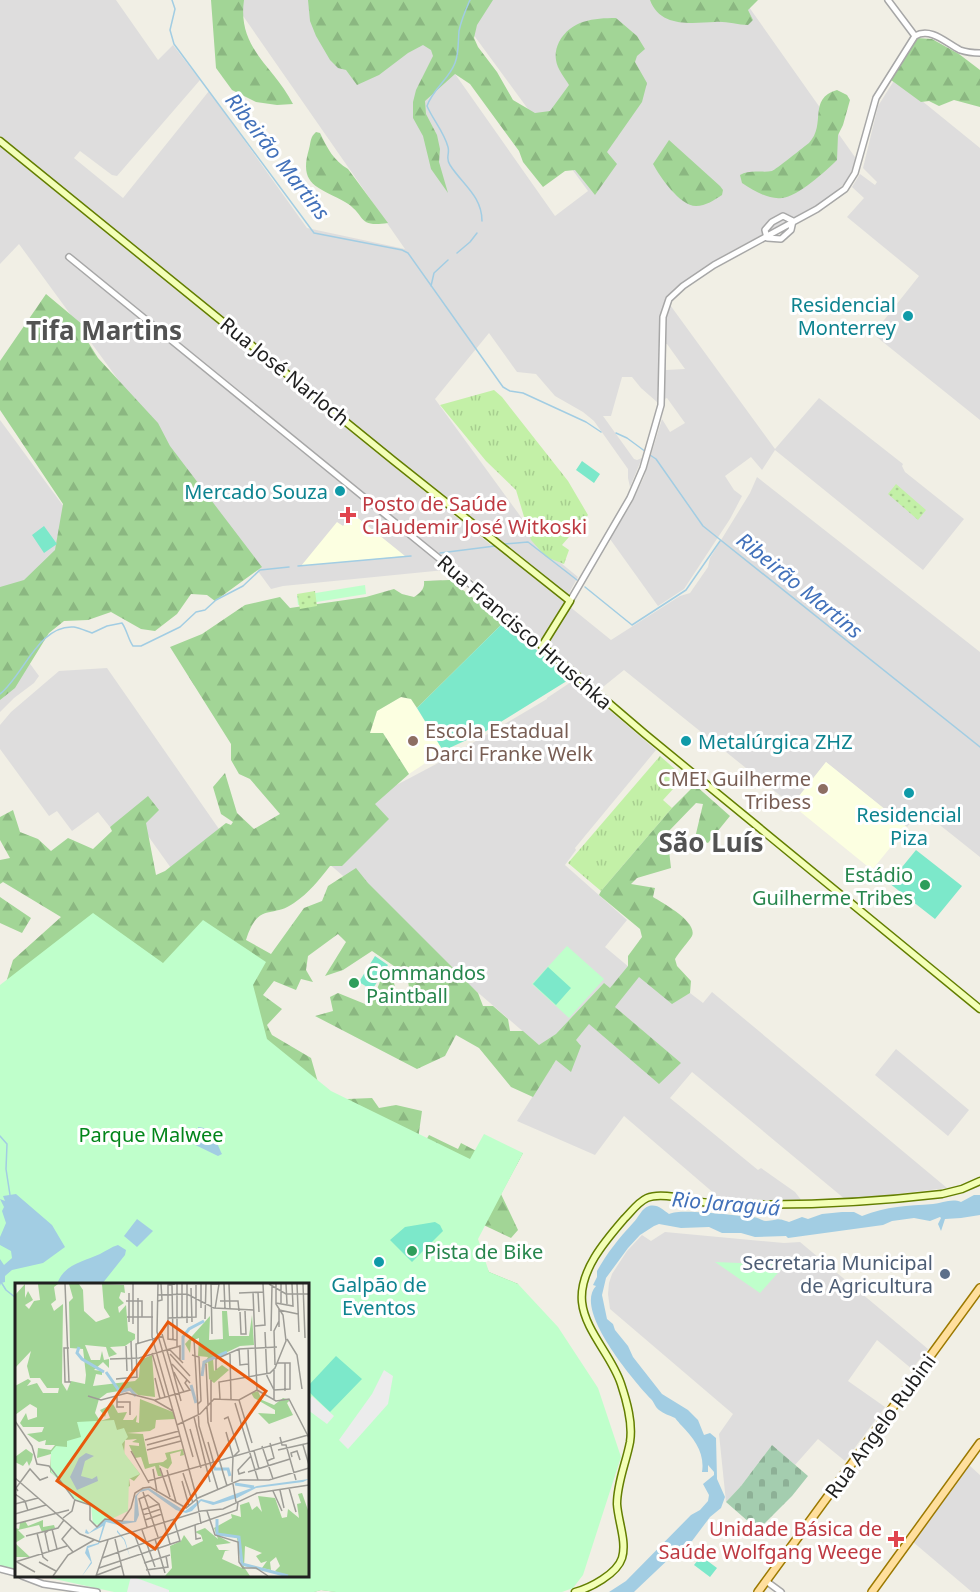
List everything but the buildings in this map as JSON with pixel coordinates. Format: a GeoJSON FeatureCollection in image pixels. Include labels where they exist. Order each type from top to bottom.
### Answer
{"type":"FeatureCollection","features":[{"type":"Feature","properties":{"kind":"main road","name":"Rua José Narloch"},"geometry":{"type":"LineString","coordinates":[[0,141],[570,601]]}},
{"type":"Feature","properties":{"kind":"main road"},"geometry":{"type":"LineString","coordinates":[[542,646],[570,601]]}},
{"type":"Feature","properties":{"kind":"main road","name":"Rua Francisco Hruschka"},"geometry":{"type":"LineString","coordinates":[[542,646],[645,734],[980,1009]]}},
{"type":"Feature","properties":{"kind":"main road"},"geometry":{"type":"LineString","coordinates":[[575,1592],[606,1577],[622,1558],[617,1505],[631,1428],[618,1374],[587,1321],[582,1293],[592,1264],[601,1248],[639,1204],[646,1198],[658,1195],[710,1203],[856,1202],[942,1194],[980,1181]]}},
{"type":"Feature","properties":{"kind":"main road","name":"Rua Angelo Rubini"},"geometry":{"type":"LineString","coordinates":[[759,1592],[980,1288]]}},
{"type":"Feature","properties":{"kind":"main road"},"geometry":{"type":"LineString","coordinates":[[872,1592],[980,1443]]}},
{"type":"Feature","properties":{"kind":"street"},"geometry":{"type":"LineString","coordinates":[[888,0],[915,36]]}},
{"type":"Feature","properties":{"kind":"street"},"geometry":{"type":"LineString","coordinates":[[570,601],[630,498],[649,451],[661,405],[663,318],[664,307],[669,299],[683,286],[714,265],[834,199],[850,181],[860,157],[876,98],[915,36],[920,33],[932,34],[960,50],[980,53]]}},
{"type":"Feature","properties":{"kind":"street"},"geometry":{"type":"LineString","coordinates":[[765,236],[767,226],[777,218],[786,216],[793,221]]}},
{"type":"Feature","properties":{"kind":"street"},"geometry":{"type":"LineString","coordinates":[[765,236],[774,239],[784,237],[791,230],[793,221]]}},
{"type":"Feature","properties":{"kind":"street","name":"Rua Francisco Hruschka"},"geometry":{"type":"LineString","coordinates":[[69,257],[457,573],[542,646]]}},
{"type":"Feature","properties":{"kind":"street"},"geometry":{"type":"LineString","coordinates":[[0,1569],[15,1574]]}},
{"type":"Feature","properties":{"kind":"street"},"geometry":{"type":"LineString","coordinates":[[27,1577],[43,1584],[97,1592]]}},
{"type":"Feature","properties":{"kind":"street"},"geometry":{"type":"LineString","coordinates":[[766,1581],[781,1592]]}},
{"type":"Feature","properties":{"kind":"shaded area"},"geometry":{"type":"Polygon","coordinates":[[[0,0],[116,0],[158,60],[173,45],[200,80],[117,176],[112,175],[80,151],[74,158],[123,198],[209,91],[307,228],[405,249],[232,0],[403,0],[555,216],[588,191],[448,0],[744,0],[857,160],[846,182],[826,200],[726,254],[676,287],[665,298],[775,449],[819,398],[903,464],[905,472],[964,519],[923,570],[775,450],[762,470],[751,457],[725,476],[734,490],[742,496],[730,519],[684,589],[658,606],[610,539],[644,477],[662,419],[670,432],[685,423],[667,398],[657,402],[632,377],[622,377],[611,416],[603,416],[634,459],[642,458],[630,487],[628,469],[594,421],[555,396],[536,374],[517,372],[489,333],[435,399],[545,550],[578,577],[564,602],[611,640],[680,596],[690,593],[708,567],[710,558],[750,493],[757,477],[980,652],[980,857],[921,810],[907,827],[826,762],[792,805],[624,670],[598,691],[462,571],[445,570],[271,589],[19,244],[0,264],[0,0]],[[667,344],[666,370],[685,369],[667,344]],[[372,439],[367,445],[491,545],[503,543],[503,542],[372,439]]]}},
{"type":"Feature","properties":{"kind":"shaded area"},"geometry":{"type":"Polygon","coordinates":[[[895,79],[980,148],[980,420],[873,334],[919,276],[847,217],[864,198],[852,187],[860,174],[875,185],[877,182],[863,168],[878,106],[895,79]]]}},
{"type":"Feature","properties":{"kind":"shaded area"},"geometry":{"type":"Polygon","coordinates":[[[0,420],[81,530],[0,605],[0,420]]]}},
{"type":"Feature","properties":{"kind":"shaded area"},"geometry":{"type":"Polygon","coordinates":[[[353,514],[405,556],[301,566],[337,522],[343,526],[353,514]]]}},
{"type":"Feature","properties":{"kind":"shaded area"},"geometry":{"type":"Polygon","coordinates":[[[0,623],[39,676],[0,712],[0,623]]]}},
{"type":"Feature","properties":{"kind":"shaded area"},"geometry":{"type":"Polygon","coordinates":[[[107,668],[260,888],[213,927],[131,812],[110,827],[98,812],[72,831],[57,811],[49,816],[0,749],[0,725],[11,712],[59,671],[107,668]]]}},
{"type":"Feature","properties":{"kind":"shaded area"},"geometry":{"type":"Polygon","coordinates":[[[574,680],[656,750],[575,848],[576,850],[565,865],[627,920],[605,947],[672,1003],[690,993],[703,1003],[712,992],[947,1188],[846,1200],[692,1072],[670,1098],[758,1170],[761,1168],[795,1192],[802,1201],[717,1202],[716,1195],[624,1116],[595,1155],[517,1121],[556,1060],[298,837],[442,761],[547,699],[574,680]]]}},
{"type":"Feature","properties":{"kind":"shaded area","name":"Escola Estadual Darci Franke Welk"},"geometry":{"type":"Polygon","coordinates":[[[401,697],[411,699],[442,749],[445,750],[409,774],[383,733],[370,733],[377,711],[401,697]]]}},
{"type":"Feature","properties":{"kind":"shaded area"},"geometry":{"type":"Polygon","coordinates":[[[826,762],[907,827],[872,870],[792,805],[826,762]]]}},
{"type":"Feature","properties":{"kind":"shaded area"},"geometry":{"type":"Polygon","coordinates":[[[896,1049],[969,1110],[948,1136],[875,1075],[896,1049]]]}},
{"type":"Feature","properties":{"kind":"shaded area"},"geometry":{"type":"Polygon","coordinates":[[[665,1232],[784,1243],[800,1242],[928,1349],[912,1369],[877,1340],[848,1381],[885,1407],[845,1461],[818,1439],[795,1465],[772,1445],[726,1502],[719,1434],[733,1414],[610,1309],[609,1283],[627,1251],[642,1235],[651,1241],[665,1232]]]}},
{"type":"Feature","properties":{"kind":"shaded area"},"geometry":{"type":"Polygon","coordinates":[[[384,1370],[393,1376],[388,1404],[348,1449],[339,1440],[372,1394],[384,1370]]]}},
{"type":"Feature","properties":{"kind":"shaded area"},"geometry":{"type":"Polygon","coordinates":[[[312,1396],[334,1416],[327,1424],[309,1411],[309,1400],[312,1396]]]}},
{"type":"Feature","properties":{"kind":"shaded area"},"geometry":{"type":"Polygon","coordinates":[[[969,1465],[980,1475],[980,1592],[972,1592],[913,1542],[969,1465]]]}},
{"type":"Feature","properties":{"kind":"shaded area"},"geometry":{"type":"Polygon","coordinates":[[[131,1577],[169,1590],[169,1592],[127,1592],[131,1577]]]}},
{"type":"Feature","properties":{"kind":"green space"},"geometry":{"type":"Polygon","coordinates":[[[211,0],[244,0],[243,17],[251,44],[293,104],[277,105],[256,102],[232,90],[216,68],[211,0]]]}},
{"type":"Feature","properties":{"kind":"green space"},"geometry":{"type":"Polygon","coordinates":[[[308,0],[493,0],[477,25],[474,38],[513,100],[535,113],[550,111],[569,85],[559,70],[556,58],[557,46],[564,35],[584,22],[616,18],[637,36],[645,49],[637,56],[635,62],[647,83],[642,102],[607,152],[617,164],[595,195],[575,170],[565,171],[543,187],[523,162],[519,151],[470,84],[455,74],[425,101],[426,114],[437,135],[440,149],[439,162],[448,193],[431,169],[423,136],[413,118],[416,90],[433,56],[431,50],[423,45],[408,53],[379,75],[357,85],[346,70],[338,68],[330,60],[316,36],[310,21],[308,0]]]}},
{"type":"Feature","properties":{"kind":"green space"},"geometry":{"type":"Polygon","coordinates":[[[650,0],[758,0],[748,10],[753,20],[748,25],[719,22],[687,23],[669,20],[655,9],[650,0]]]}},
{"type":"Feature","properties":{"kind":"green space"},"geometry":{"type":"Polygon","coordinates":[[[917,38],[932,39],[959,54],[980,70],[980,107],[954,100],[939,106],[929,101],[921,102],[891,80],[917,38]]]}},
{"type":"Feature","properties":{"kind":"green space"},"geometry":{"type":"Polygon","coordinates":[[[837,90],[847,95],[850,100],[838,135],[837,160],[811,183],[788,197],[766,196],[742,183],[740,175],[747,172],[772,171],[809,143],[817,128],[822,99],[837,90]]]}},
{"type":"Feature","properties":{"kind":"green space"},"geometry":{"type":"Polygon","coordinates":[[[316,132],[320,133],[331,154],[348,169],[388,223],[366,222],[352,207],[313,184],[306,171],[306,161],[311,140],[316,132]]]}},
{"type":"Feature","properties":{"kind":"green space"},"geometry":{"type":"Polygon","coordinates":[[[669,140],[720,186],[723,190],[722,195],[707,204],[696,206],[690,205],[671,190],[653,164],[669,140]]]}},
{"type":"Feature","properties":{"kind":"green space"},"geometry":{"type":"Polygon","coordinates":[[[46,294],[89,330],[88,342],[98,358],[158,423],[170,446],[262,567],[215,601],[207,595],[191,594],[177,614],[155,631],[141,629],[111,612],[88,620],[64,621],[49,633],[15,688],[0,700],[0,587],[24,580],[55,550],[63,504],[0,410],[0,361],[46,294]]]}},
{"type":"Feature","properties":{"kind":"green space"},"geometry":{"type":"Polygon","coordinates":[[[494,390],[568,481],[588,515],[562,545],[569,550],[564,564],[546,557],[531,540],[516,490],[486,461],[440,405],[494,390]]]}},
{"type":"Feature","properties":{"kind":"green space"},"geometry":{"type":"Polygon","coordinates":[[[582,461],[600,474],[594,483],[576,470],[582,461]]]}},
{"type":"Feature","properties":{"kind":"green space"},"geometry":{"type":"Polygon","coordinates":[[[896,484],[926,510],[918,520],[888,494],[896,484]]]}},
{"type":"Feature","properties":{"kind":"green space"},"geometry":{"type":"Polygon","coordinates":[[[44,526],[57,544],[44,553],[32,535],[44,526]]]}},
{"type":"Feature","properties":{"kind":"green space"},"geometry":{"type":"Polygon","coordinates":[[[450,580],[504,622],[417,708],[411,699],[401,697],[377,711],[370,733],[383,733],[409,774],[375,804],[389,819],[342,866],[330,866],[314,886],[299,899],[286,908],[266,913],[255,920],[246,940],[271,954],[304,908],[322,901],[328,886],[356,868],[368,883],[478,993],[483,1006],[493,1006],[508,1019],[510,1031],[523,1031],[539,1045],[556,1034],[604,983],[610,988],[628,966],[628,956],[642,937],[640,929],[599,895],[601,891],[672,808],[695,785],[730,816],[708,843],[695,838],[703,804],[696,803],[667,833],[671,868],[637,878],[631,884],[655,888],[653,897],[685,919],[692,931],[692,936],[675,959],[677,966],[691,981],[690,993],[672,1004],[639,977],[615,1007],[681,1063],[659,1084],[589,1024],[576,1040],[581,1046],[571,1072],[556,1060],[533,1097],[511,1087],[479,1048],[456,1035],[445,1056],[417,1069],[315,1016],[333,1011],[330,997],[338,993],[370,1006],[384,972],[394,983],[400,1005],[412,1006],[407,975],[372,951],[343,970],[325,976],[346,942],[338,934],[308,956],[306,970],[313,982],[301,979],[296,990],[274,981],[263,995],[282,1009],[267,1025],[272,1035],[311,1058],[323,1100],[372,1098],[379,1108],[396,1105],[422,1111],[417,1146],[422,1147],[429,1135],[458,1149],[461,1143],[480,1153],[523,1153],[501,1194],[518,1230],[511,1238],[473,1220],[470,1236],[489,1272],[518,1284],[562,1592],[336,1592],[321,1590],[314,1592],[308,1577],[309,1283],[4,989],[13,960],[61,917],[3,882],[0,884],[0,860],[10,858],[0,840],[0,817],[13,810],[20,832],[38,839],[51,851],[68,838],[93,849],[112,831],[110,827],[148,796],[159,810],[146,823],[156,875],[165,871],[226,823],[231,825],[233,822],[221,814],[213,787],[225,773],[237,813],[254,829],[280,814],[250,779],[239,774],[231,760],[231,744],[170,647],[202,634],[245,605],[280,597],[290,608],[366,597],[394,589],[414,597],[422,590],[424,581],[450,580]]]}},
{"type":"Feature","properties":{"kind":"green space"},"geometry":{"type":"Polygon","coordinates":[[[365,585],[366,594],[298,605],[297,596],[365,585]]]}},
{"type":"Feature","properties":{"kind":"green space"},"geometry":{"type":"Polygon","coordinates":[[[315,591],[317,606],[300,609],[297,594],[315,591]]]}},
{"type":"Feature","properties":{"kind":"green space"},"geometry":{"type":"Polygon","coordinates":[[[504,622],[570,679],[486,731],[445,750],[442,749],[417,708],[504,622]]]}},
{"type":"Feature","properties":{"kind":"green space"},"geometry":{"type":"Polygon","coordinates":[[[660,756],[684,777],[663,800],[672,808],[601,891],[568,863],[660,756]]]}},
{"type":"Feature","properties":{"kind":"green space","name":"Estádio Guilherme Tribes"},"geometry":{"type":"Polygon","coordinates":[[[916,850],[962,886],[935,919],[889,883],[916,850]]]}},
{"type":"Feature","properties":{"kind":"green space"},"geometry":{"type":"Polygon","coordinates":[[[0,897],[31,918],[22,933],[0,923],[0,897]]]}},
{"type":"Feature","properties":{"kind":"green space","name":"Parque Malwee"},"geometry":{"type":"Polygon","coordinates":[[[93,913],[163,963],[203,920],[266,962],[253,985],[267,1039],[331,1091],[470,1159],[484,1134],[523,1153],[478,1239],[489,1272],[518,1284],[558,1327],[598,1388],[621,1457],[583,1575],[573,1588],[562,1592],[336,1592],[321,1590],[314,1592],[114,1592],[46,1577],[309,1577],[309,1283],[15,1283],[15,1570],[0,1566],[0,985],[93,913]]]}},
{"type":"Feature","properties":{"kind":"green space"},"geometry":{"type":"Polygon","coordinates":[[[567,946],[604,979],[569,1018],[532,984],[567,946]]]}},
{"type":"Feature","properties":{"kind":"green space"},"geometry":{"type":"Polygon","coordinates":[[[375,956],[388,965],[372,990],[359,982],[375,956]]]}},
{"type":"Feature","properties":{"kind":"green space"},"geometry":{"type":"Polygon","coordinates":[[[548,967],[571,988],[556,1005],[533,984],[548,967]]]}},
{"type":"Feature","properties":{"kind":"green space","name":"Pista de Bike"},"geometry":{"type":"Polygon","coordinates":[[[435,1222],[443,1231],[412,1262],[390,1240],[405,1227],[435,1222]]]}},
{"type":"Feature","properties":{"kind":"green space"},"geometry":{"type":"Polygon","coordinates":[[[715,1262],[785,1265],[760,1293],[715,1262]]]}},
{"type":"Feature","properties":{"kind":"green space"},"geometry":{"type":"Polygon","coordinates":[[[336,1356],[362,1379],[330,1412],[309,1392],[309,1385],[336,1356]]]}},
{"type":"Feature","properties":{"kind":"green space"},"geometry":{"type":"Polygon","coordinates":[[[772,1445],[808,1476],[792,1496],[758,1530],[726,1502],[772,1445]]]}},
{"type":"Feature","properties":{"kind":"green space"},"geometry":{"type":"Polygon","coordinates":[[[701,1556],[717,1568],[710,1577],[694,1565],[701,1556]]]}},
{"type":"Feature","properties":{"kind":"water"},"geometry":{"type":"Polygon","coordinates":[[[198,1127],[210,1133],[222,1154],[218,1156],[181,1138],[184,1135],[193,1136],[198,1131],[198,1127]]]}},
{"type":"Feature","properties":{"kind":"water"},"geometry":{"type":"Polygon","coordinates":[[[16,1194],[52,1225],[65,1247],[43,1263],[12,1270],[5,1276],[5,1282],[0,1286],[0,1259],[4,1265],[12,1258],[11,1251],[0,1245],[0,1237],[6,1223],[2,1211],[4,1207],[0,1199],[5,1201],[3,1196],[16,1194]]]}},
{"type":"Feature","properties":{"kind":"water"},"geometry":{"type":"Polygon","coordinates":[[[974,1195],[980,1195],[980,1215],[945,1219],[941,1231],[938,1224],[940,1217],[930,1221],[914,1218],[892,1221],[883,1225],[788,1238],[786,1236],[755,1237],[741,1233],[722,1233],[709,1227],[681,1228],[659,1224],[640,1235],[628,1248],[606,1278],[602,1295],[607,1319],[613,1324],[633,1357],[662,1394],[688,1410],[698,1420],[704,1435],[710,1433],[716,1438],[717,1479],[725,1497],[721,1508],[710,1517],[692,1541],[674,1554],[634,1592],[609,1592],[626,1581],[691,1515],[700,1510],[708,1501],[709,1495],[703,1484],[714,1475],[708,1465],[708,1472],[702,1472],[702,1459],[691,1436],[675,1418],[658,1409],[620,1362],[608,1345],[592,1311],[591,1297],[596,1286],[593,1285],[597,1271],[642,1211],[646,1207],[655,1206],[669,1214],[676,1212],[710,1213],[755,1217],[764,1221],[779,1219],[789,1222],[822,1214],[854,1212],[862,1216],[897,1207],[961,1202],[974,1195]]]}},
{"type":"Feature","properties":{"kind":"water"},"geometry":{"type":"Polygon","coordinates":[[[137,1219],[153,1231],[137,1247],[124,1236],[137,1219]]]}},
{"type":"Feature","properties":{"kind":"water"},"geometry":{"type":"Polygon","coordinates":[[[118,1245],[126,1250],[125,1255],[103,1283],[57,1283],[64,1272],[75,1264],[118,1245]]]}},
{"type":"Feature","properties":{"kind":"waterway","name":"Ribeirão Martins"},"geometry":{"type":"LineString","coordinates":[[172,0],[175,9],[170,30],[174,44],[314,233],[408,253],[503,387],[510,391],[523,393],[586,422],[601,432]]}},
{"type":"Feature","properties":{"kind":"waterway"},"geometry":{"type":"LineString","coordinates":[[470,0],[459,31],[455,63],[427,106],[446,142],[449,163],[479,204],[482,221]]}},
{"type":"Feature","properties":{"kind":"waterway"},"geometry":{"type":"LineString","coordinates":[[457,253],[477,233]]}},
{"type":"Feature","properties":{"kind":"waterway"},"geometry":{"type":"LineString","coordinates":[[431,286],[434,273],[448,260]]}},
{"type":"Feature","properties":{"kind":"waterway","name":"Ribeirão Martins"},"geometry":{"type":"LineString","coordinates":[[616,433],[646,452]]}},
{"type":"Feature","properties":{"kind":"waterway","name":"Ribeirão Martins"},"geometry":{"type":"LineString","coordinates":[[650,455],[656,459],[703,526],[980,747]]}},
{"type":"Feature","properties":{"kind":"waterway"},"geometry":{"type":"LineString","coordinates":[[585,587],[632,625],[686,590],[720,541]]}},
{"type":"Feature","properties":{"kind":"waterway"},"geometry":{"type":"LineString","coordinates":[[505,544],[528,542],[577,580]]}},
{"type":"Feature","properties":{"kind":"waterway"},"geometry":{"type":"LineString","coordinates":[[440,553],[495,546]]}},
{"type":"Feature","properties":{"kind":"waterway"},"geometry":{"type":"LineString","coordinates":[[298,566],[411,556]]}},
{"type":"Feature","properties":{"kind":"waterway"},"geometry":{"type":"LineString","coordinates":[[0,694],[41,642],[62,628],[74,627],[92,633],[107,626],[122,623],[133,646],[141,646],[180,627],[196,612],[205,610],[216,600],[243,586],[260,570],[289,567]]}},
{"type":"Feature","properties":{"kind":"waterway"},"geometry":{"type":"LineString","coordinates":[[0,1136],[7,1144],[6,1169],[10,1195]]}},
{"type":"Feature","properties":{"kind":"waterway"},"geometry":{"type":"LineString","coordinates":[[1,1282],[15,1297]]}},
{"type":"Feature","properties":{"kind":"place","name":"Residencial Monterrey"},"geometry":{"type":"Point","coordinates":[908,316]}},
{"type":"Feature","properties":{"kind":"place","name":"Mercado Souza"},"geometry":{"type":"Point","coordinates":[340,491]}},
{"type":"Feature","properties":{"kind":"place","name":"Posto de Saúde Claudemir José Witkoski"},"geometry":{"type":"Point","coordinates":[348,515]}},
{"type":"Feature","properties":{"kind":"place","name":"Escola Estadual Darci Franke Welk"},"geometry":{"type":"Point","coordinates":[413,741]}},
{"type":"Feature","properties":{"kind":"place","name":"Metalúrgica ZHZ"},"geometry":{"type":"Point","coordinates":[686,741]}},
{"type":"Feature","properties":{"kind":"place","name":"CMEI Guilherme Tribess"},"geometry":{"type":"Point","coordinates":[823,789]}},
{"type":"Feature","properties":{"kind":"place","name":"Residencial Piza"},"geometry":{"type":"Point","coordinates":[909,793]}},
{"type":"Feature","properties":{"kind":"place","name":"Estádio Guilherme Tribes"},"geometry":{"type":"Point","coordinates":[925,885]}},
{"type":"Feature","properties":{"kind":"place","name":"Commandos Paintball"},"geometry":{"type":"Point","coordinates":[354,983]}},
{"type":"Feature","properties":{"kind":"place","name":"Pista de Bike"},"geometry":{"type":"Point","coordinates":[412,1251]}},
{"type":"Feature","properties":{"kind":"place","name":"Galpão de Eventos"},"geometry":{"type":"Point","coordinates":[379,1262]}},
{"type":"Feature","properties":{"kind":"place","name":"Secretaria Municipal de Agricultura"},"geometry":{"type":"Point","coordinates":[945,1274]}},
{"type":"Feature","properties":{"kind":"place","name":"Unidade Básica de Saúde Wolfgang Weege"},"geometry":{"type":"Point","coordinates":[896,1539]}},
{"type":"Feature","properties":{"kind":"district","name":"Tifa Martins"},"geometry":{"type":"Point","coordinates":[104,330]}},
{"type":"Feature","properties":{"kind":"district","name":"São Luís"},"geometry":{"type":"Point","coordinates":[711,842]}},
{"type":"Feature","properties":{"kind":"water label","name":"Rio Jaraguá"},"geometry":{"type":"Point","coordinates":[726,1203]}}]}
